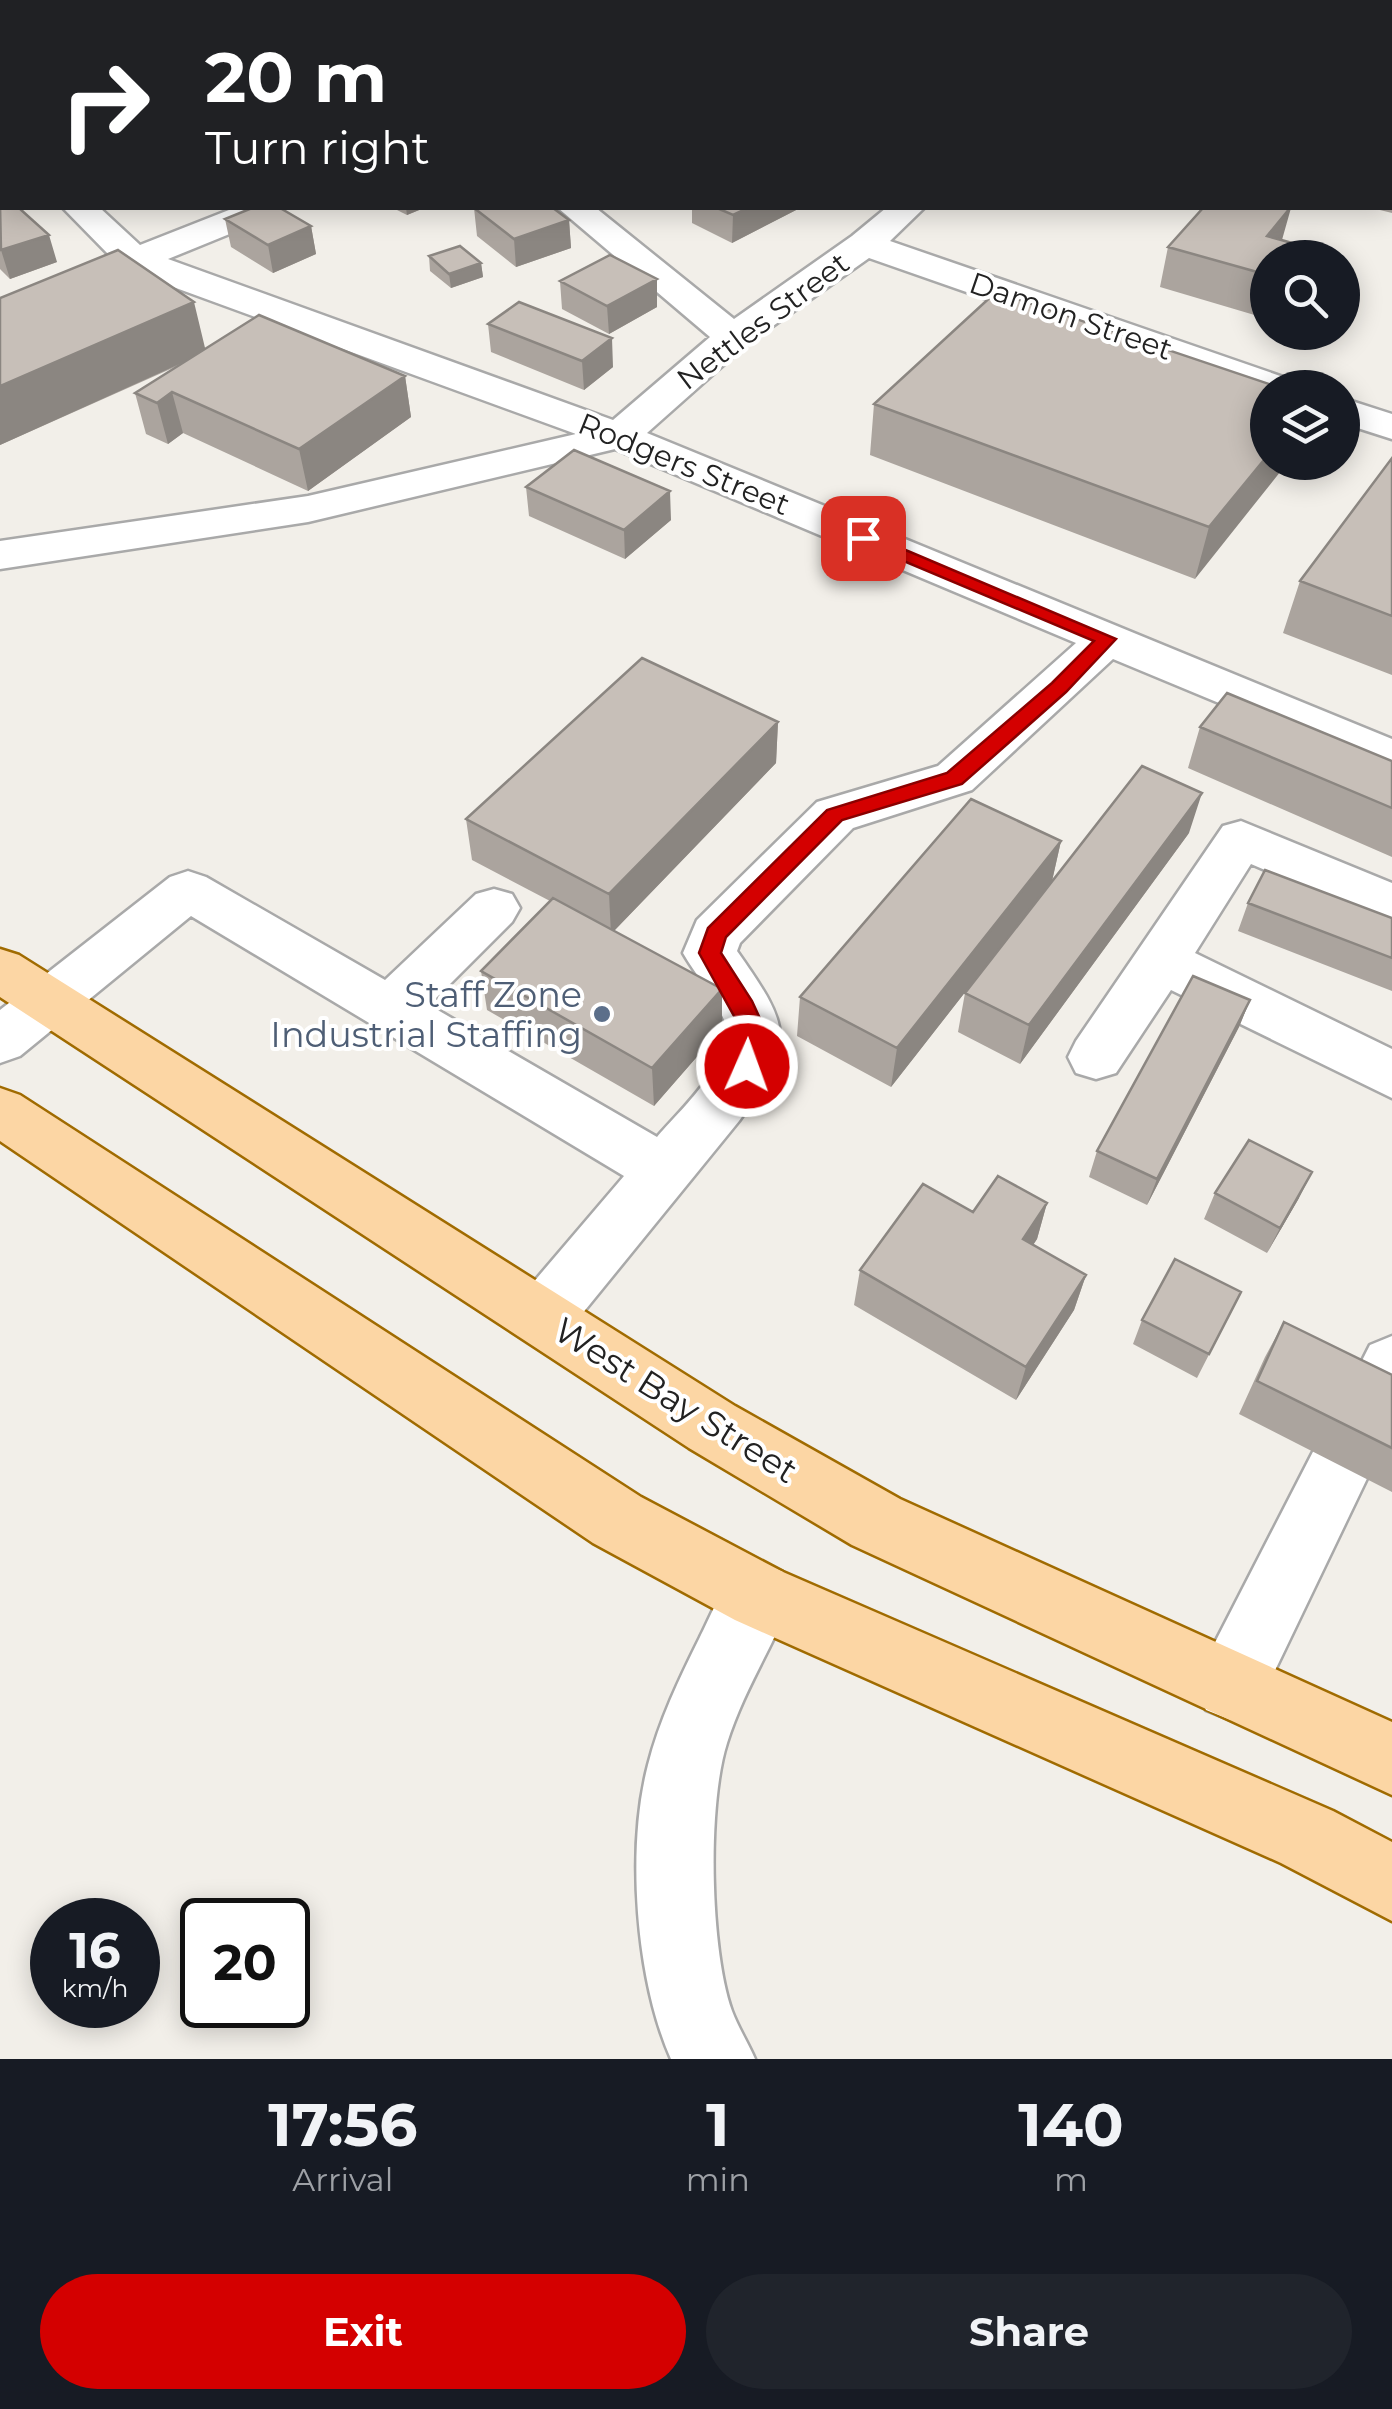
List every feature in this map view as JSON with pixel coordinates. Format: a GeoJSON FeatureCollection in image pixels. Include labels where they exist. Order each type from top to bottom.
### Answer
{"type":"FeatureCollection","features":[{"type":"Feature","properties":{"kind":"main road","name":"West Bay Street"},"geometry":{"type":"LineString","coordinates":[[24,985],[712,1427],[876,1522],[1392,1760]]}},
{"type":"Feature","properties":{"kind":"main road"},"geometry":{"type":"LineString","coordinates":[[0,1111],[618,1520],[759,1596],[1307,1837],[1392,1883]]}},
{"type":"Feature","properties":{"kind":"street"},"geometry":{"type":"LineString","coordinates":[[82,210],[135,260]]}},
{"type":"Feature","properties":{"kind":"street"},"geometry":{"type":"LineString","coordinates":[[0,314],[259,210]]}},
{"type":"Feature","properties":{"kind":"street"},"geometry":{"type":"LineString","coordinates":[[577,210],[734,337]]}},
{"type":"Feature","properties":{"kind":"street","name":"Nettles Street"},"geometry":{"type":"LineString","coordinates":[[619,436],[734,337],[864,244],[905,210]]}},
{"type":"Feature","properties":{"kind":"street","name":"Damon Street"},"geometry":{"type":"LineString","coordinates":[[864,244],[1250,378]]}},
{"type":"Feature","properties":{"kind":"street","name":"Rodgers Street"},"geometry":{"type":"LineString","coordinates":[[135,260],[619,436],[1392,758]]}},
{"type":"Feature","properties":{"kind":"street"},"geometry":{"type":"LineString","coordinates":[[1360,416],[1392,427]]}},
{"type":"Feature","properties":{"kind":"street"},"geometry":{"type":"LineString","coordinates":[[0,554],[308,509],[619,436]]}},
{"type":"Feature","properties":{"kind":"street"},"geometry":{"type":"LineString","coordinates":[[542,1317],[747,1066],[756,1034],[710,953],[716,934],[835,815],[954,778],[1059,688],[1106,639]]}},
{"type":"Feature","properties":{"kind":"street"},"geometry":{"type":"LineString","coordinates":[[1096,1058],[1241,839],[1392,904]]}},
{"type":"Feature","properties":{"kind":"street"},"geometry":{"type":"LineString","coordinates":[[0,1040],[24,985],[188,890],[664,1170]]}},
{"type":"Feature","properties":{"kind":"street"},"geometry":{"type":"LineString","coordinates":[[390,1009],[494,908]]}},
{"type":"Feature","properties":{"kind":"street"},"geometry":{"type":"LineString","coordinates":[[1162,961],[1392,1074]]}},
{"type":"Feature","properties":{"kind":"street"},"geometry":{"type":"LineString","coordinates":[[1231,1685],[1367,1413]]}},
{"type":"Feature","properties":{"kind":"street"},"geometry":{"type":"LineString","coordinates":[[715,2059],[694,2022],[682,1947],[677,1862],[682,1769],[705,1700],[759,1596]]}},
{"type":"Feature","properties":{"kind":"building"},"geometry":{"type":"Polygon","coordinates":[[[0,210],[21,210],[49,235],[1,250],[0,210]]]}},
{"type":"Feature","properties":{"kind":"building"},"geometry":{"type":"Polygon","coordinates":[[[247,210],[283,210],[311,226],[268,245],[225,219],[247,210]]]}},
{"type":"Feature","properties":{"kind":"building"},"geometry":{"type":"Polygon","coordinates":[[[477,210],[556,210],[569,220],[514,239],[477,210]]]}},
{"type":"Feature","properties":{"kind":"building"},"geometry":{"type":"Polygon","coordinates":[[[1201,210],[1288,210],[1267,236],[1281,240],[1250,240],[1250,270],[1168,247],[1201,210]]]}},
{"type":"Feature","properties":{"kind":"building"},"geometry":{"type":"Polygon","coordinates":[[[460,246],[481,263],[449,274],[429,256],[460,246]]]}},
{"type":"Feature","properties":{"kind":"building"},"geometry":{"type":"Polygon","coordinates":[[[118,250],[194,302],[0,386],[0,298],[118,250]]]}},
{"type":"Feature","properties":{"kind":"building"},"geometry":{"type":"Polygon","coordinates":[[[610,255],[657,279],[607,306],[560,281],[610,255]]]}},
{"type":"Feature","properties":{"kind":"building"},"geometry":{"type":"Polygon","coordinates":[[[996,292],[1250,378],[1250,477],[1209,527],[874,404],[996,292]]]}},
{"type":"Feature","properties":{"kind":"building"},"geometry":{"type":"Polygon","coordinates":[[[519,302],[612,338],[582,361],[488,324],[519,302]]]}},
{"type":"Feature","properties":{"kind":"building"},"geometry":{"type":"Polygon","coordinates":[[[259,315],[405,376],[299,449],[172,392],[157,403],[135,393],[259,315]]]}},
{"type":"Feature","properties":{"kind":"building"},"geometry":{"type":"Polygon","coordinates":[[[574,450],[670,491],[624,530],[526,487],[574,450]]]}},
{"type":"Feature","properties":{"kind":"building"},"geometry":{"type":"Polygon","coordinates":[[[1392,458],[1392,616],[1300,581],[1392,458]]]}},
{"type":"Feature","properties":{"kind":"building"},"geometry":{"type":"Polygon","coordinates":[[[642,658],[778,722],[609,894],[466,819],[642,658]]]}},
{"type":"Feature","properties":{"kind":"building"},"geometry":{"type":"Polygon","coordinates":[[[1227,693],[1392,761],[1392,808],[1200,727],[1227,693]]]}},
{"type":"Feature","properties":{"kind":"building"},"geometry":{"type":"Polygon","coordinates":[[[1142,766],[1202,793],[1029,1025],[965,993],[1142,766]]]}},
{"type":"Feature","properties":{"kind":"building"},"geometry":{"type":"Polygon","coordinates":[[[971,799],[1061,841],[897,1048],[800,997],[971,799]]]}},
{"type":"Feature","properties":{"kind":"building"},"geometry":{"type":"Polygon","coordinates":[[[1265,870],[1392,918],[1392,958],[1248,903],[1265,870]]]}},
{"type":"Feature","properties":{"kind":"building"},"geometry":{"type":"Polygon","coordinates":[[[553,898],[722,989],[652,1068],[481,971],[553,898]]]}},
{"type":"Feature","properties":{"kind":"building"},"geometry":{"type":"Polygon","coordinates":[[[1193,976],[1250,1000],[1157,1179],[1097,1151],[1193,976]]]}},
{"type":"Feature","properties":{"kind":"building"},"geometry":{"type":"Polygon","coordinates":[[[1249,1140],[1312,1172],[1280,1228],[1215,1193],[1249,1140]]]}},
{"type":"Feature","properties":{"kind":"building"},"geometry":{"type":"Polygon","coordinates":[[[998,1176],[1047,1203],[1023,1239],[1086,1275],[1026,1367],[860,1270],[923,1184],[973,1212],[998,1176]]]}},
{"type":"Feature","properties":{"kind":"building"},"geometry":{"type":"Polygon","coordinates":[[[1175,1259],[1241,1292],[1209,1354],[1142,1320],[1175,1259]]]}},
{"type":"Feature","properties":{"kind":"building"},"geometry":{"type":"Polygon","coordinates":[[[1284,1322],[1392,1375],[1392,1448],[1257,1381],[1284,1322]]]}},
{"type":"Feature","properties":{"kind":"place","name":"Staff Zone Industrial Staffing"},"geometry":{"type":"Point","coordinates":[602,1014]}},
{"type":"Feature","properties":{"kind":"route"},"geometry":{"type":"LineString","coordinates":[[747,1066],[756,1034],[710,953],[716,934],[835,815],[954,778],[1059,688],[1106,639],[863,538]]}}]}
